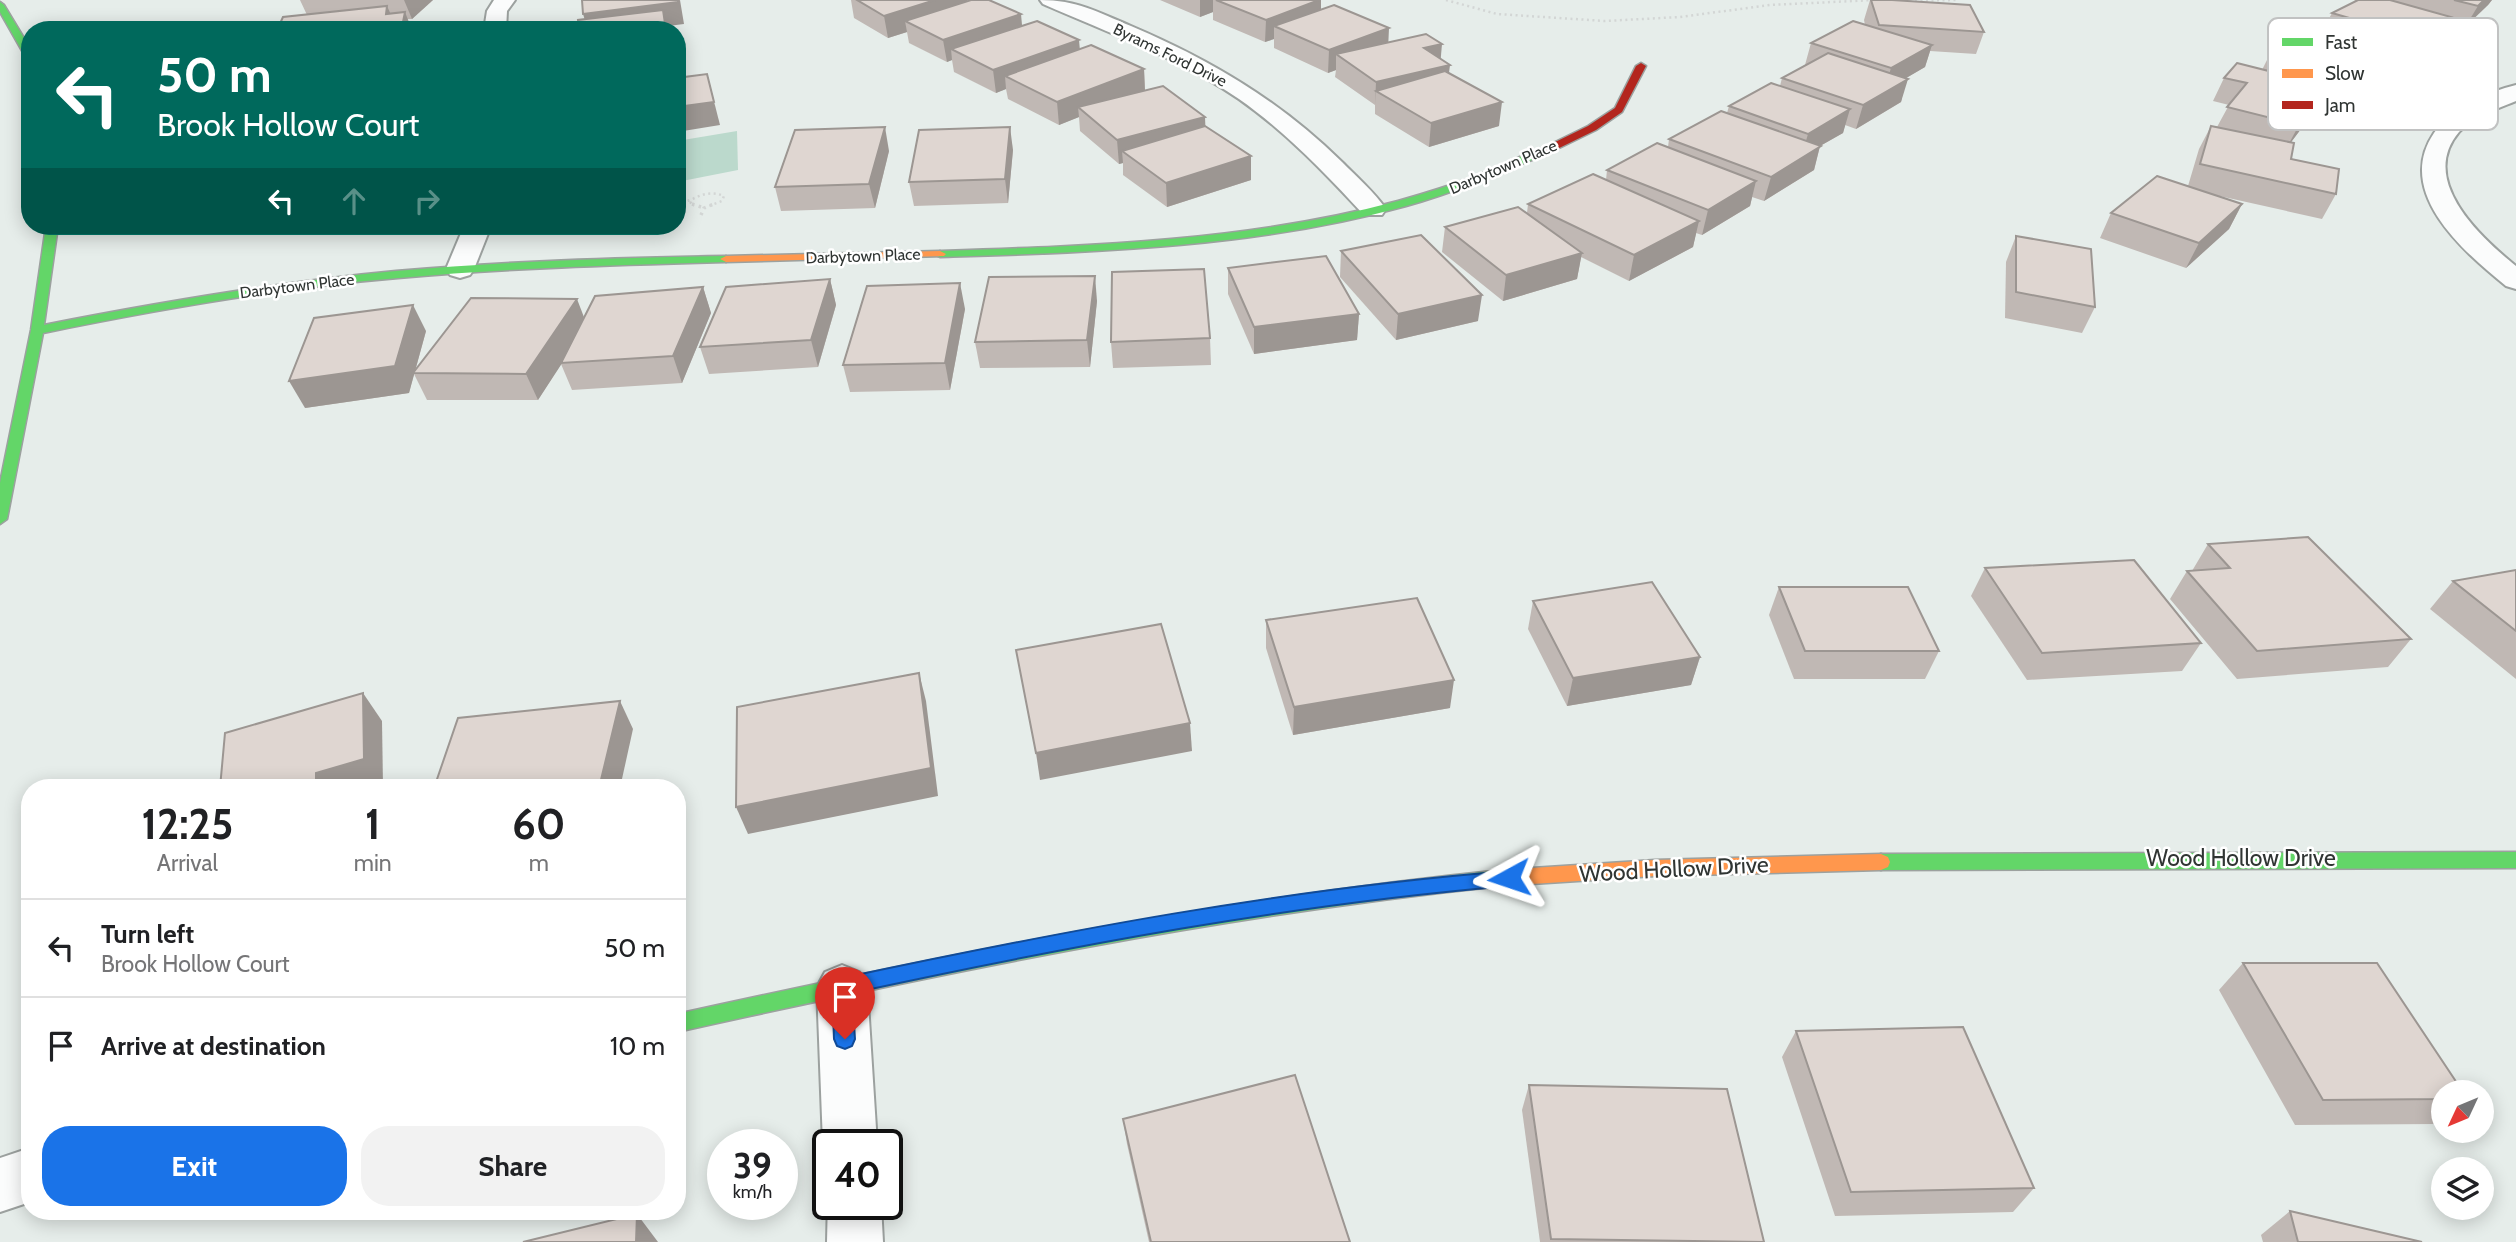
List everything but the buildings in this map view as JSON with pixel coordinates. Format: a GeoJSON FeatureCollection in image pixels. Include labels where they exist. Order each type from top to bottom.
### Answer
{"type":"FeatureCollection","features":[{"type":"Feature","properties":{"kind":"street"},"geometry":{"type":"LineString","coordinates":[[496,21],[497,11],[505,0]]}},
{"type":"Feature","properties":{"kind":"street","name":"Byrams Ford Drive"},"geometry":{"type":"LineString","coordinates":[[1050,0],[1193,62],[1227,81],[1311,145],[1373,209]]}},
{"type":"Feature","properties":{"kind":"street"},"geometry":{"type":"LineString","coordinates":[[0,5],[21,37]]}},
{"type":"Feature","properties":{"kind":"street","name":"Darbytown Place"},"geometry":{"type":"LineString","coordinates":[[37,330],[146,307],[318,281],[460,270],[1052,249],[1168,242],[1281,229],[1440,194],[1478,181],[1568,140],[1620,110],[1641,65]]}},
{"type":"Feature","properties":{"kind":"street"},"geometry":{"type":"LineString","coordinates":[[2498,102],[2516,92]]}},
{"type":"Feature","properties":{"kind":"street"},"geometry":{"type":"LineString","coordinates":[[2449,130],[2438,143],[2431,168],[2443,202],[2469,240],[2516,280]]}},
{"type":"Feature","properties":{"kind":"street"},"geometry":{"type":"LineString","coordinates":[[0,519],[37,330],[51,235]]}},
{"type":"Feature","properties":{"kind":"street"},"geometry":{"type":"LineString","coordinates":[[460,270],[474,235]]}},
{"type":"Feature","properties":{"kind":"street","name":"Wood Hollow Drive"},"geometry":{"type":"LineString","coordinates":[[686,1021],[1048,943],[1238,909],[1404,887],[1535,876],[1787,863],[2173,857],[2516,860]]}},
{"type":"Feature","properties":{"kind":"street"},"geometry":{"type":"LineString","coordinates":[[842,987],[849,1129]]}},
{"type":"Feature","properties":{"kind":"street"},"geometry":{"type":"LineString","coordinates":[[0,1185],[21,1178]]}},
{"type":"Feature","properties":{"kind":"street"},"geometry":{"type":"LineString","coordinates":[[854,1220],[855,1242]]}},
{"type":"Feature","properties":{"kind":"path"},"geometry":{"type":"LineString","coordinates":[[1446,0],[1497,14],[1605,21],[1680,17],[1793,3],[1883,1]]}},
{"type":"Feature","properties":{"kind":"path"},"geometry":{"type":"LineString","coordinates":[[1894,1],[1956,0]]}},
{"type":"Feature","properties":{"kind":"path"},"geometry":{"type":"LineString","coordinates":[[1605,21],[1610,27]]}},
{"type":"Feature","properties":{"kind":"path"},"geometry":{"type":"LineString","coordinates":[[686,203],[706,193],[724,196],[722,201],[704,208],[695,207],[690,202]]}},
{"type":"Feature","properties":{"kind":"path"},"geometry":{"type":"LineString","coordinates":[[700,218],[704,208]]}},
{"type":"Feature","properties":{"kind":"green space"},"geometry":{"type":"Polygon","coordinates":[[[737,131],[738,170],[686,180],[686,140],[737,131]]]}},
{"type":"Feature","properties":{"kind":"traffic: fast"},"geometry":{"type":"LineString","coordinates":[[0,5],[21,41]]}},
{"type":"Feature","properties":{"kind":"traffic: fast"},"geometry":{"type":"LineString","coordinates":[[940,254],[1173,242],[1250,234],[1326,221],[1402,203],[1475,180],[1547,150]]}},
{"type":"Feature","properties":{"kind":"traffic: fast"},"geometry":{"type":"LineString","coordinates":[[0,519],[37,330],[51,235]]}},
{"type":"Feature","properties":{"kind":"traffic: fast"},"geometry":{"type":"LineString","coordinates":[[37,330],[193,301],[397,274],[491,267],[726,259]]}},
{"type":"Feature","properties":{"kind":"traffic: fast"},"geometry":{"type":"LineString","coordinates":[[1881,862],[2516,860]]}},
{"type":"Feature","properties":{"kind":"traffic: fast"},"geometry":{"type":"LineString","coordinates":[[686,1021],[881,978],[1087,937],[1294,902],[1502,878]]}},
{"type":"Feature","properties":{"kind":"traffic: slow"},"geometry":{"type":"LineString","coordinates":[[726,259],[940,254]]}},
{"type":"Feature","properties":{"kind":"traffic: slow"},"geometry":{"type":"LineString","coordinates":[[1502,878],[1655,868],[1881,862]]}},
{"type":"Feature","properties":{"kind":"traffic: jam"},"geometry":{"type":"LineString","coordinates":[[1547,150],[1592,128],[1619,110],[1641,66]]}},
{"type":"Feature","properties":{"kind":"route"},"geometry":{"type":"LineString","coordinates":[[845,1039],[842,987],[1048,943],[1238,909],[1404,887],[1509,878]]}}]}
